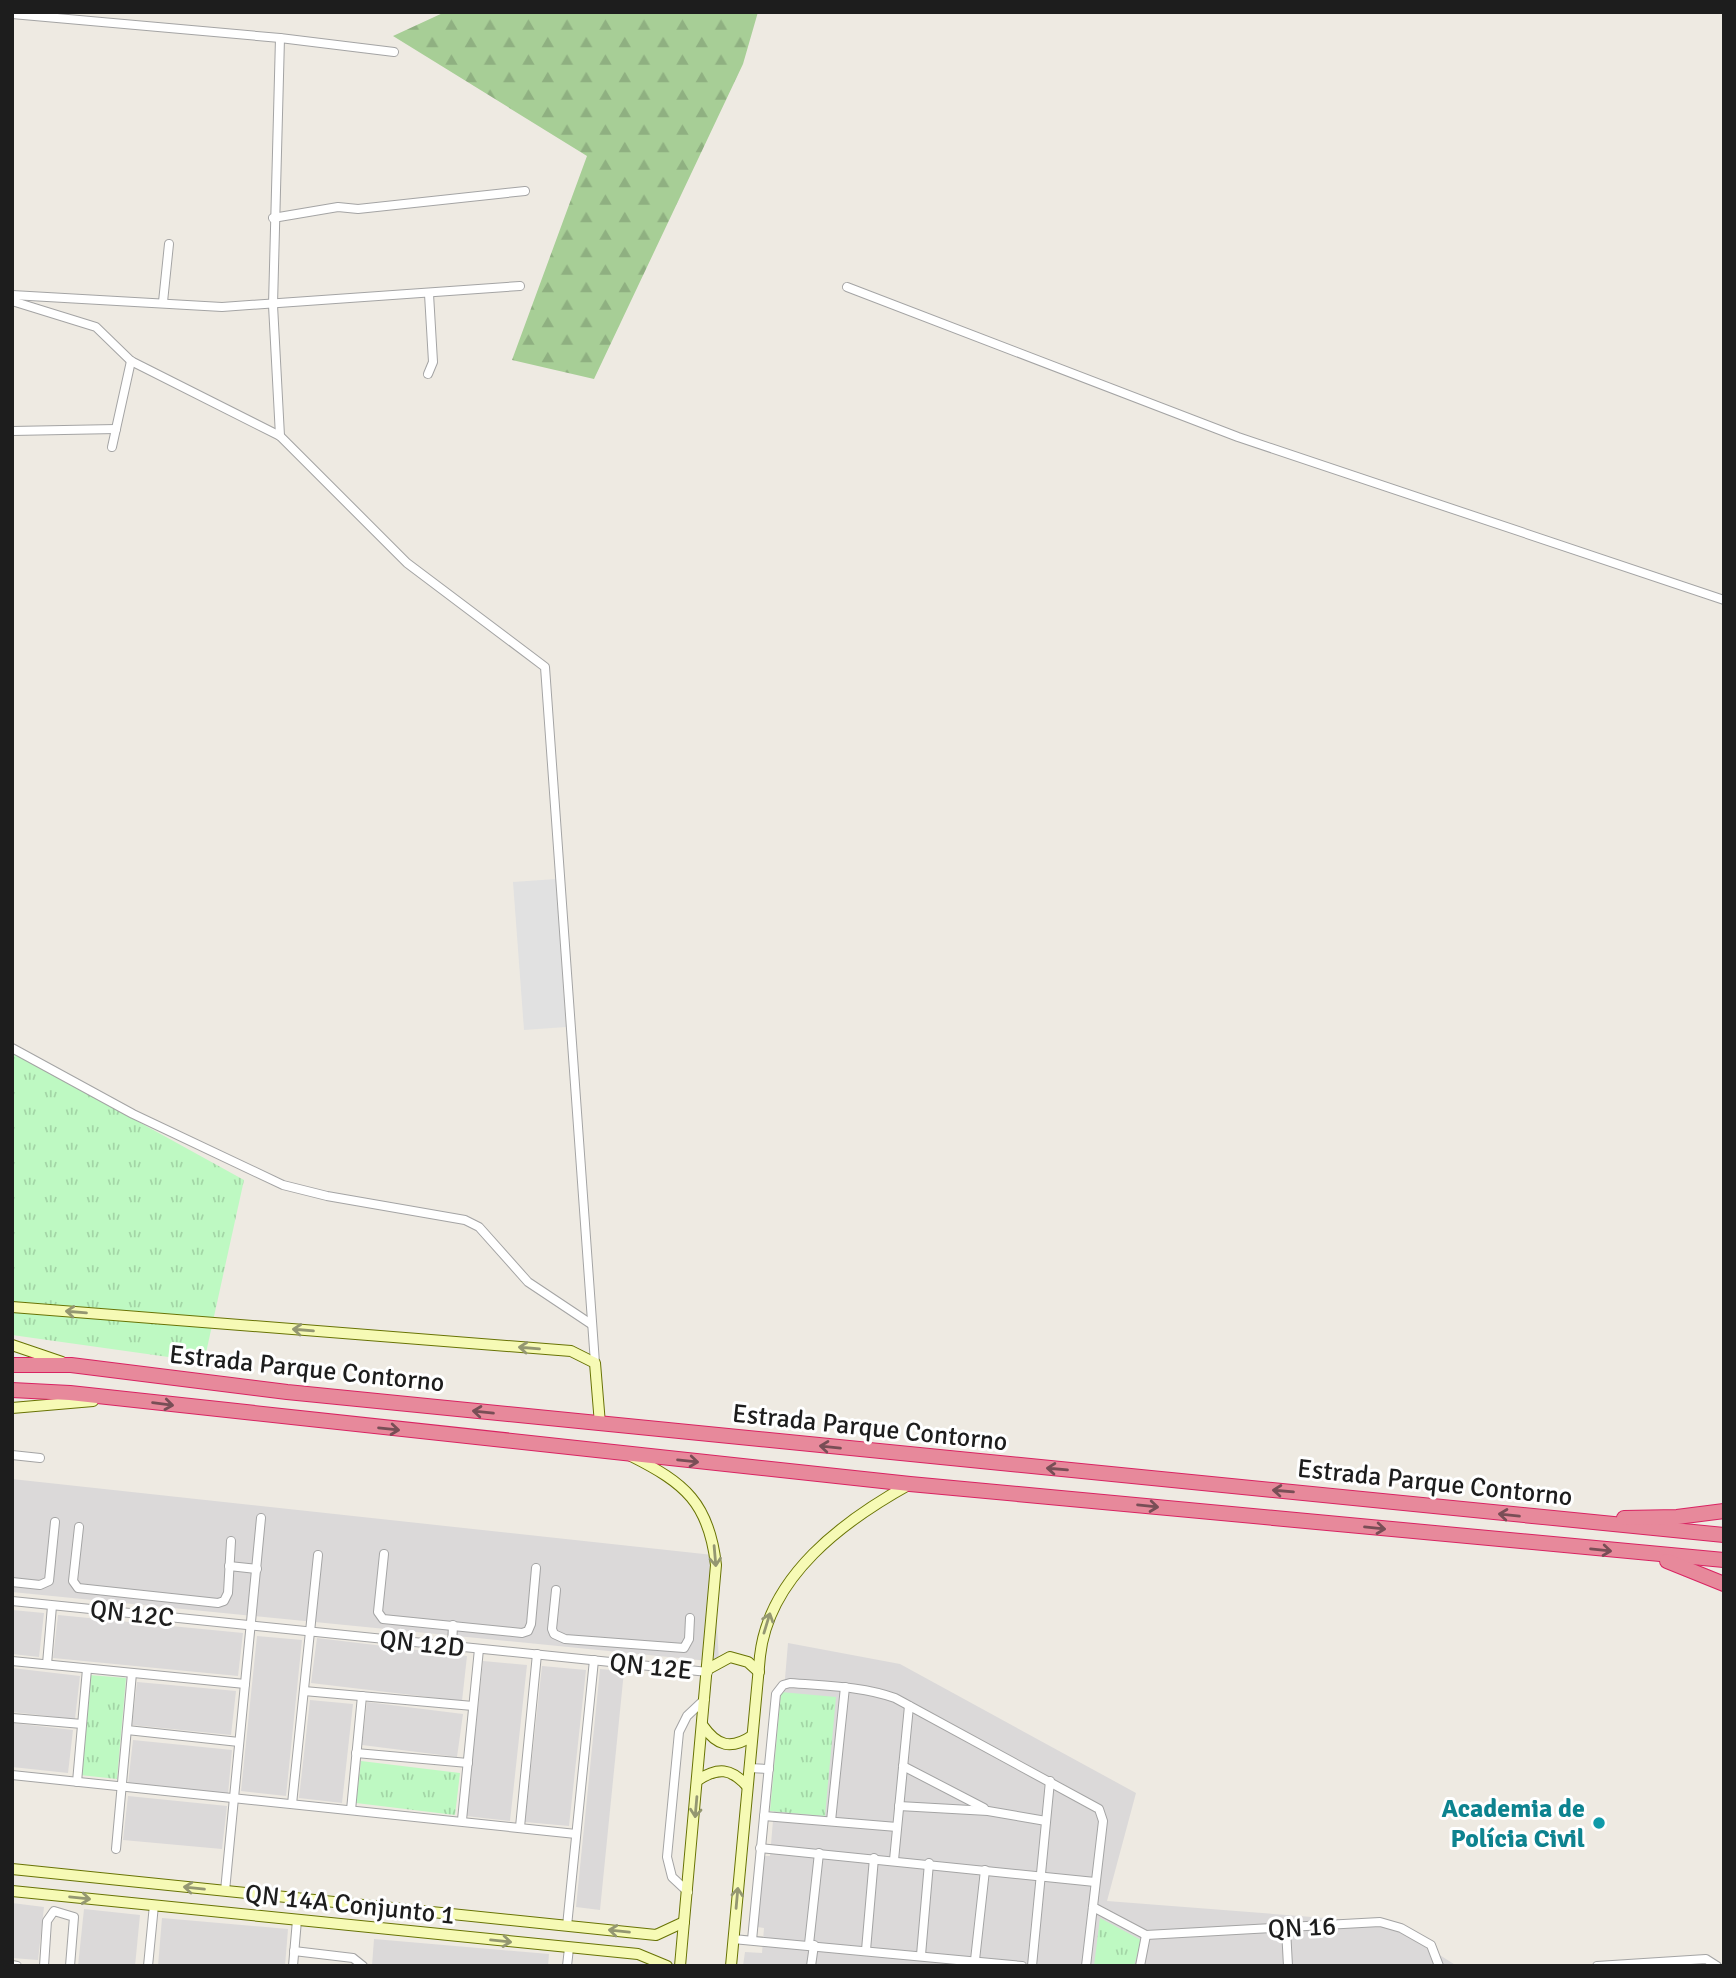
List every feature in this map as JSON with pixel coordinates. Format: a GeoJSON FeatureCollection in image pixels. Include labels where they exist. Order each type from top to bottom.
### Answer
{"type":"FeatureCollection","features":[{"type":"Feature","properties":{"kind":"highway","name":"Estrada Parque Contorno"},"geometry":{"type":"LineString","coordinates":[[12,1365],[71,1365],[287,1392],[1724,1535]]}},
{"type":"Feature","properties":{"kind":"highway","name":"Estrada Parque Contorno"},"geometry":{"type":"LineString","coordinates":[[12,1390],[124,1399],[909,1485],[1724,1560]]}},
{"type":"Feature","properties":{"kind":"highway"},"geometry":{"type":"LineString","coordinates":[[283,1418],[272,1414],[266,1405],[274,1396],[287,1392]]}},
{"type":"Feature","properties":{"kind":"highway"},"geometry":{"type":"LineString","coordinates":[[953,1487],[958,1474],[955,1460]]}},
{"type":"Feature","properties":{"kind":"highway"},"geometry":{"type":"LineString","coordinates":[[1546,1518],[1677,1517],[1724,1511]]}},
{"type":"Feature","properties":{"kind":"highway"},"geometry":{"type":"LineString","coordinates":[[1649,1555],[1724,1584]]}},
{"type":"Feature","properties":{"kind":"main road"},"geometry":{"type":"LineString","coordinates":[[12,1307],[571,1351],[595,1363],[600,1424]]}},
{"type":"Feature","properties":{"kind":"main road"},"geometry":{"type":"LineString","coordinates":[[12,1345],[71,1365]]}},
{"type":"Feature","properties":{"kind":"main road"},"geometry":{"type":"LineString","coordinates":[[12,1408],[124,1399]]}},
{"type":"Feature","properties":{"kind":"main road"},"geometry":{"type":"LineString","coordinates":[[629,1454],[665,1473],[690,1493],[713,1534],[716,1565],[708,1671],[680,1966]]}},
{"type":"Feature","properties":{"kind":"main road"},"geometry":{"type":"LineString","coordinates":[[730,1966],[766,1621],[775,1601],[790,1580],[849,1522],[909,1485]]}},
{"type":"Feature","properties":{"kind":"main road"},"geometry":{"type":"LineString","coordinates":[[708,1671],[730,1657],[748,1662],[759,1672]]}},
{"type":"Feature","properties":{"kind":"main road"},"geometry":{"type":"LineString","coordinates":[[703,1726],[710,1737],[726,1746],[734,1746],[752,1735]]}},
{"type":"Feature","properties":{"kind":"main road"},"geometry":{"type":"LineString","coordinates":[[698,1780],[712,1771],[722,1770],[738,1776],[747,1786]]}},
{"type":"Feature","properties":{"kind":"main road","name":"QN 14A Conjunto 1"},"geometry":{"type":"LineString","coordinates":[[12,1870],[656,1935],[684,1922]]}},
{"type":"Feature","properties":{"kind":"main road","name":"QN 14A Conjunto 1"},"geometry":{"type":"LineString","coordinates":[[12,1891],[638,1954],[652,1957],[667,1966]]}},
{"type":"Feature","properties":{"kind":"main road"},"geometry":{"type":"LineString","coordinates":[[381,1929],[392,1919],[384,1908]]}},
{"type":"Feature","properties":{"kind":"main road"},"geometry":{"type":"LineString","coordinates":[[412,1932],[407,1924],[414,1911]]}},
{"type":"Feature","properties":{"kind":"street"},"geometry":{"type":"LineString","coordinates":[[12,14],[280,38],[394,52]]}},
{"type":"Feature","properties":{"kind":"street"},"geometry":{"type":"LineString","coordinates":[[280,38],[272,218],[272,305],[280,436]]}},
{"type":"Feature","properties":{"kind":"street"},"geometry":{"type":"LineString","coordinates":[[272,218],[338,207],[358,209],[525,191]]}},
{"type":"Feature","properties":{"kind":"street"},"geometry":{"type":"LineString","coordinates":[[163,302],[169,244]]}},
{"type":"Feature","properties":{"kind":"street"},"geometry":{"type":"LineString","coordinates":[[12,295],[222,307],[520,286]]}},
{"type":"Feature","properties":{"kind":"street"},"geometry":{"type":"LineString","coordinates":[[847,287],[1238,437],[1724,600]]}},
{"type":"Feature","properties":{"kind":"street"},"geometry":{"type":"LineString","coordinates":[[428,373],[433,362],[429,294]]}},
{"type":"Feature","properties":{"kind":"street"},"geometry":{"type":"LineString","coordinates":[[12,301],[96,327],[131,361],[280,436],[407,563],[545,667],[595,1363]]}},
{"type":"Feature","properties":{"kind":"street"},"geometry":{"type":"LineString","coordinates":[[112,447],[131,361]]}},
{"type":"Feature","properties":{"kind":"street"},"geometry":{"type":"LineString","coordinates":[[12,431],[116,429]]}},
{"type":"Feature","properties":{"kind":"street"},"geometry":{"type":"LineString","coordinates":[[12,1048],[132,1114],[283,1185],[327,1196],[466,1220],[479,1227],[528,1282],[558,1305],[591,1324]]}},
{"type":"Feature","properties":{"kind":"street"},"geometry":{"type":"LineString","coordinates":[[12,1455],[40,1458]]}},
{"type":"Feature","properties":{"kind":"street"},"geometry":{"type":"LineString","coordinates":[[225,1891],[261,1518]]}},
{"type":"Feature","properties":{"kind":"street"},"geometry":{"type":"LineString","coordinates":[[12,1582],[40,1585],[48,1581],[55,1522]]}},
{"type":"Feature","properties":{"kind":"street"},"geometry":{"type":"LineString","coordinates":[[79,1527],[73,1581],[78,1588],[221,1602],[228,1593],[231,1541]]}},
{"type":"Feature","properties":{"kind":"street"},"geometry":{"type":"LineString","coordinates":[[384,1554],[378,1612],[380,1617],[528,1632],[532,1619],[536,1568]]}},
{"type":"Feature","properties":{"kind":"street"},"geometry":{"type":"LineString","coordinates":[[292,1804],[318,1555]]}},
{"type":"Feature","properties":{"kind":"street"},"geometry":{"type":"LineString","coordinates":[[229,1566],[257,1569]]}},
{"type":"Feature","properties":{"kind":"street"},"geometry":{"type":"LineString","coordinates":[[556,1590],[554,1634],[565,1639],[684,1648],[689,1639],[690,1618]]}},
{"type":"Feature","properties":{"kind":"street","name":"QN 12C"},"geometry":{"type":"LineString","coordinates":[[12,1601],[251,1625]]}},
{"type":"Feature","properties":{"kind":"street"},"geometry":{"type":"LineString","coordinates":[[47,1664],[52,1606]]}},
{"type":"Feature","properties":{"kind":"street","name":"QN 12D"},"geometry":{"type":"LineString","coordinates":[[251,1625],[594,1660]]}},
{"type":"Feature","properties":{"kind":"street"},"geometry":{"type":"LineString","coordinates":[[452,1646],[453,1625]]}},
{"type":"Feature","properties":{"kind":"street"},"geometry":{"type":"LineString","coordinates":[[616,1661],[617,1643]]}},
{"type":"Feature","properties":{"kind":"street"},"geometry":{"type":"LineString","coordinates":[[462,1820],[479,1649]]}},
{"type":"Feature","properties":{"kind":"street"},"geometry":{"type":"LineString","coordinates":[[520,1827],[537,1654]]}},
{"type":"Feature","properties":{"kind":"street"},"geometry":{"type":"LineString","coordinates":[[567,1926],[594,1660]]}},
{"type":"Feature","properties":{"kind":"street","name":"QN 12E"},"geometry":{"type":"LineString","coordinates":[[594,1660],[708,1671]]}},
{"type":"Feature","properties":{"kind":"street"},"geometry":{"type":"LineString","coordinates":[[12,1661],[245,1684]]}},
{"type":"Feature","properties":{"kind":"street"},"geometry":{"type":"LineString","coordinates":[[77,1782],[87,1669]]}},
{"type":"Feature","properties":{"kind":"street"},"geometry":{"type":"LineString","coordinates":[[116,1849],[132,1673]]}},
{"type":"Feature","properties":{"kind":"street"},"geometry":{"type":"LineString","coordinates":[[752,1940],[778,1689],[790,1683],[845,1687],[879,1692],[909,1706],[1093,1804],[1103,1815],[1086,1966]]}},
{"type":"Feature","properties":{"kind":"street"},"geometry":{"type":"LineString","coordinates":[[831,1821],[845,1687]]}},
{"type":"Feature","properties":{"kind":"street"},"geometry":{"type":"LineString","coordinates":[[304,1691],[474,1706]]}},
{"type":"Feature","properties":{"kind":"street"},"geometry":{"type":"LineString","coordinates":[[351,1810],[362,1696]]}},
{"type":"Feature","properties":{"kind":"street"},"geometry":{"type":"LineString","coordinates":[[688,1892],[672,1877],[667,1857],[679,1732],[687,1716],[705,1699]]}},
{"type":"Feature","properties":{"kind":"street"},"geometry":{"type":"LineString","coordinates":[[894,1860],[909,1706]]}},
{"type":"Feature","properties":{"kind":"street"},"geometry":{"type":"LineString","coordinates":[[12,1718],[82,1724]]}},
{"type":"Feature","properties":{"kind":"street"},"geometry":{"type":"LineString","coordinates":[[127,1730],[239,1742]]}},
{"type":"Feature","properties":{"kind":"street"},"geometry":{"type":"LineString","coordinates":[[356,1753],[468,1763]]}},
{"type":"Feature","properties":{"kind":"street"},"geometry":{"type":"LineString","coordinates":[[903,1766],[988,1811]]}},
{"type":"Feature","properties":{"kind":"street"},"geometry":{"type":"LineString","coordinates":[[749,1768],[769,1769]]}},
{"type":"Feature","properties":{"kind":"street"},"geometry":{"type":"LineString","coordinates":[[12,1775],[576,1834]]}},
{"type":"Feature","properties":{"kind":"street"},"geometry":{"type":"LineString","coordinates":[[1032,1966],[1051,1781]]}},
{"type":"Feature","properties":{"kind":"street"},"geometry":{"type":"LineString","coordinates":[[899,1806],[988,1811],[1046,1821]]}},
{"type":"Feature","properties":{"kind":"street"},"geometry":{"type":"LineString","coordinates":[[764,1816],[897,1828]]}},
{"type":"Feature","properties":{"kind":"street"},"geometry":{"type":"LineString","coordinates":[[761,1848],[1095,1882]]}},
{"type":"Feature","properties":{"kind":"street"},"geometry":{"type":"LineString","coordinates":[[811,1966],[819,1853]]}},
{"type":"Feature","properties":{"kind":"street"},"geometry":{"type":"LineString","coordinates":[[866,1950],[874,1858]]}},
{"type":"Feature","properties":{"kind":"street"},"geometry":{"type":"LineString","coordinates":[[922,1955],[929,1863]]}},
{"type":"Feature","properties":{"kind":"street"},"geometry":{"type":"LineString","coordinates":[[975,1960],[985,1870]]}},
{"type":"Feature","properties":{"kind":"street"},"geometry":{"type":"LineString","coordinates":[[148,1966],[154,1905]]}},
{"type":"Feature","properties":{"kind":"street"},"geometry":{"type":"LineString","coordinates":[[1093,1907],[1146,1935],[1140,1966]]}},
{"type":"Feature","properties":{"kind":"street"},"geometry":{"type":"LineString","coordinates":[[44,1966],[49,1913],[69,1914],[74,1921],[71,1966]]}},
{"type":"Feature","properties":{"kind":"street"},"geometry":{"type":"LineString","coordinates":[[293,1966],[297,1920]]}},
{"type":"Feature","properties":{"kind":"street","name":"QN 16"},"geometry":{"type":"LineString","coordinates":[[1146,1935],[1389,1923],[1431,1945],[1439,1966]]}},
{"type":"Feature","properties":{"kind":"street"},"geometry":{"type":"LineString","coordinates":[[1286,1929],[1288,1966]]}},
{"type":"Feature","properties":{"kind":"street"},"geometry":{"type":"LineString","coordinates":[[733,1939],[1022,1966]]}},
{"type":"Feature","properties":{"kind":"street"},"geometry":{"type":"LineString","coordinates":[[567,1966],[569,1948]]}},
{"type":"Feature","properties":{"kind":"street"},"geometry":{"type":"LineString","coordinates":[[294,1951],[353,1958],[363,1966]]}},
{"type":"Feature","properties":{"kind":"street"},"geometry":{"type":"LineString","coordinates":[[1597,1966],[1706,1959],[1717,1966]]}},
{"type":"Feature","properties":{"kind":"shaded area"},"geometry":{"type":"Polygon","coordinates":[[[556,879],[566,1027],[524,1030],[513,882],[556,879]]]}},
{"type":"Feature","properties":{"kind":"shaded area"},"geometry":{"type":"Polygon","coordinates":[[[12,1479],[713,1555],[719,1662],[12,1592],[12,1479]]]}},
{"type":"Feature","properties":{"kind":"shaded area"},"geometry":{"type":"Polygon","coordinates":[[[12,1610],[44,1613],[39,1657],[12,1654],[12,1610]]]}},
{"type":"Feature","properties":{"kind":"shaded area"},"geometry":{"type":"Polygon","coordinates":[[[58,1615],[243,1633],[238,1676],[53,1658],[58,1615]]]}},
{"type":"Feature","properties":{"kind":"shaded area"},"geometry":{"type":"Polygon","coordinates":[[[257,1636],[302,1640],[286,1796],[241,1791],[257,1636]]]}},
{"type":"Feature","properties":{"kind":"shaded area"},"geometry":{"type":"Polygon","coordinates":[[[317,1638],[467,1656],[462,1701],[311,1683],[317,1638]]]}},
{"type":"Feature","properties":{"kind":"shaded area"},"geometry":{"type":"Polygon","coordinates":[[[788,1643],[900,1664],[1136,1793],[1107,1901],[1389,1923],[1457,1966],[743,1966],[745,1952],[762,1953],[764,1928],[757,1927],[765,1856],[770,1856],[788,1643]]]}},
{"type":"Feature","properties":{"kind":"shaded area"},"geometry":{"type":"Polygon","coordinates":[[[483,1661],[527,1665],[510,1821],[466,1816],[483,1661]]]}},
{"type":"Feature","properties":{"kind":"shaded area"},"geometry":{"type":"Polygon","coordinates":[[[542,1666],[586,1670],[569,1826],[525,1822],[542,1666]]]}},
{"type":"Feature","properties":{"kind":"shaded area"},"geometry":{"type":"Polygon","coordinates":[[[12,1668],[80,1676],[75,1719],[12,1712],[12,1668]]]}},
{"type":"Feature","properties":{"kind":"shaded area"},"geometry":{"type":"Polygon","coordinates":[[[600,1669],[624,1671],[600,1910],[576,1907],[600,1669]]]}},
{"type":"Feature","properties":{"kind":"shaded area"},"geometry":{"type":"Polygon","coordinates":[[[137,1682],[236,1691],[231,1735],[132,1725],[137,1682]]]}},
{"type":"Feature","properties":{"kind":"shaded area"},"geometry":{"type":"Polygon","coordinates":[[[310,1700],[353,1704],[342,1803],[299,1798],[310,1700]]]}},
{"type":"Feature","properties":{"kind":"shaded area"},"geometry":{"type":"Polygon","coordinates":[[[367,1702],[463,1714],[457,1757],[362,1745],[367,1702]]]}},
{"type":"Feature","properties":{"kind":"shaded area"},"geometry":{"type":"Polygon","coordinates":[[[12,1723],[73,1730],[68,1773],[12,1767],[12,1723]]]}},
{"type":"Feature","properties":{"kind":"shaded area"},"geometry":{"type":"Polygon","coordinates":[[[133,1740],[232,1750],[228,1794],[128,1784],[133,1740]]]}},
{"type":"Feature","properties":{"kind":"shaded area"},"geometry":{"type":"Polygon","coordinates":[[[128,1796],[227,1806],[222,1849],[123,1840],[128,1796]]]}},
{"type":"Feature","properties":{"kind":"shaded area"},"geometry":{"type":"Polygon","coordinates":[[[12,1903],[44,1907],[38,1960],[12,1958],[12,1903]]]}},
{"type":"Feature","properties":{"kind":"shaded area"},"geometry":{"type":"Polygon","coordinates":[[[84,1909],[140,1915],[135,1966],[78,1966],[84,1909]]]}},
{"type":"Feature","properties":{"kind":"shaded area"},"geometry":{"type":"Polygon","coordinates":[[[162,1918],[288,1929],[285,1966],[158,1966],[162,1918]]]}},
{"type":"Feature","properties":{"kind":"shaded area"},"geometry":{"type":"Polygon","coordinates":[[[374,1939],[549,1954],[548,1966],[372,1966],[374,1939]]]}},
{"type":"Feature","properties":{"kind":"green space"},"geometry":{"type":"Polygon","coordinates":[[[445,12],[758,12],[743,64],[594,379],[512,360],[587,156],[393,36],[445,12]]]}},
{"type":"Feature","properties":{"kind":"green space"},"geometry":{"type":"Polygon","coordinates":[[[12,1052],[244,1180],[204,1362],[12,1335],[12,1052]]]}},
{"type":"Feature","properties":{"kind":"green space"},"geometry":{"type":"Polygon","coordinates":[[[89,1675],[126,1678],[117,1779],[80,1775],[89,1675]]]}},
{"type":"Feature","properties":{"kind":"green space"},"geometry":{"type":"Polygon","coordinates":[[[781,1692],[836,1697],[825,1816],[770,1811],[781,1692]]]}},
{"type":"Feature","properties":{"kind":"green space"},"geometry":{"type":"Polygon","coordinates":[[[361,1761],[460,1773],[455,1815],[356,1803],[361,1761]]]}},
{"type":"Feature","properties":{"kind":"green space"},"geometry":{"type":"Polygon","coordinates":[[[1100,1918],[1141,1940],[1134,1966],[1094,1966],[1100,1918]]]}},
{"type":"Feature","properties":{"kind":"place","name":"Academia de Polícia Civil"},"geometry":{"type":"Point","coordinates":[1599,1823]}}]}
